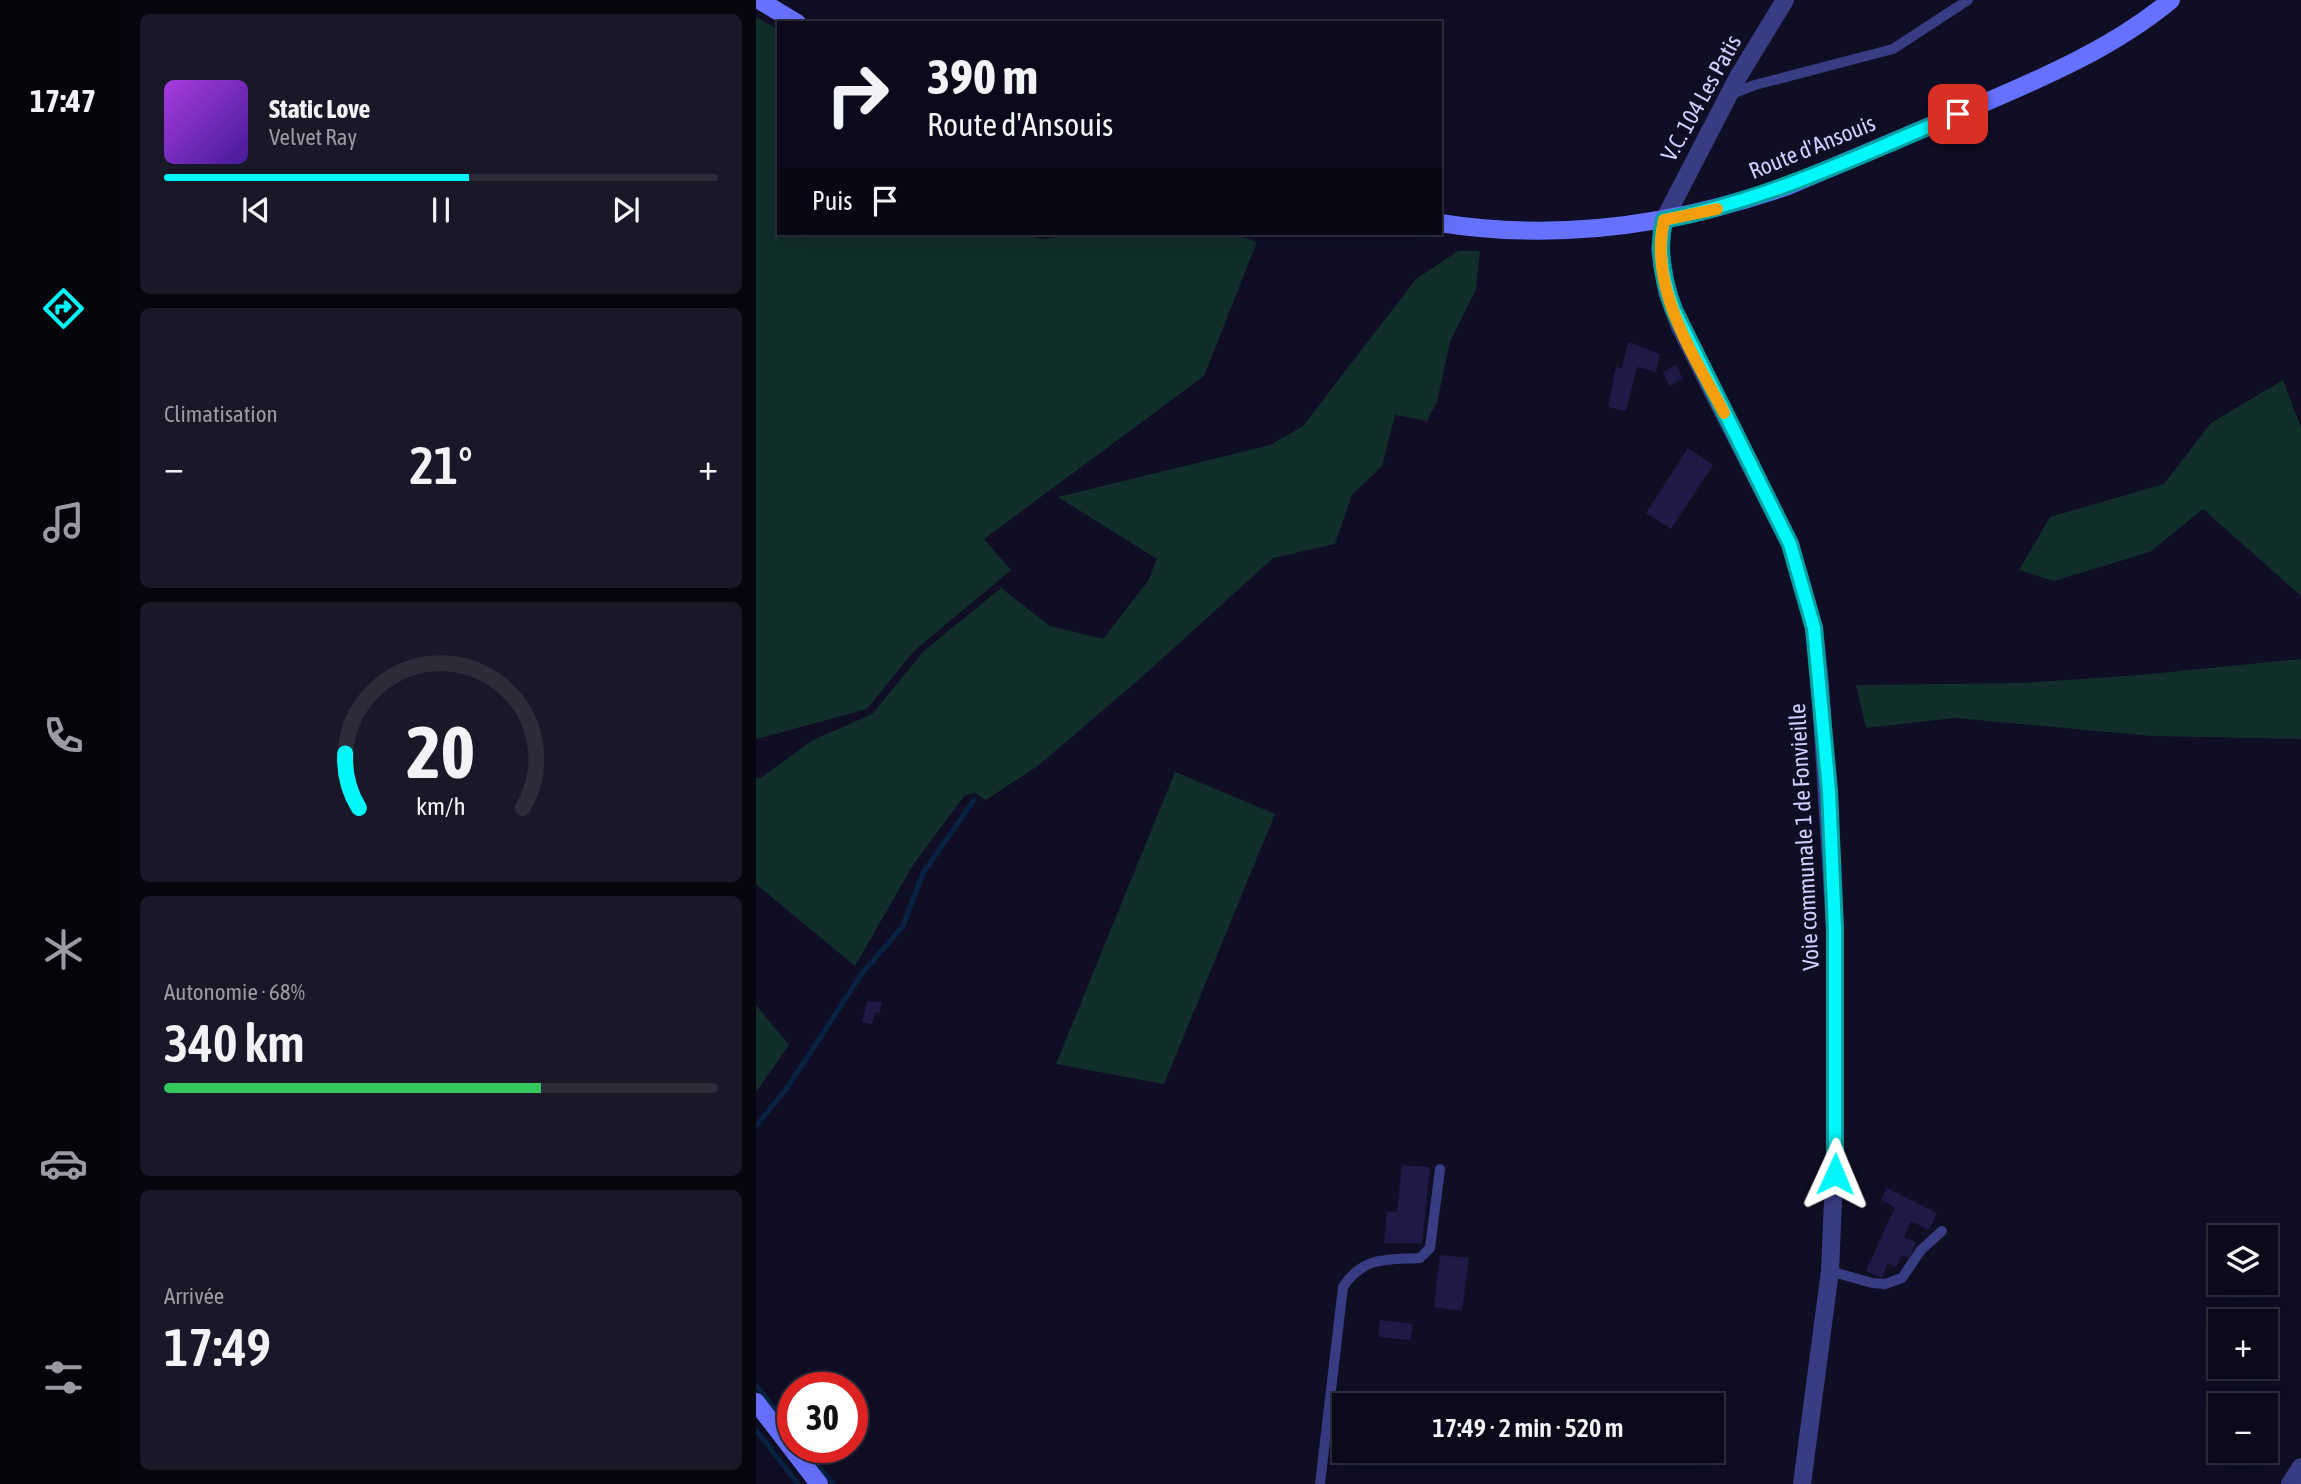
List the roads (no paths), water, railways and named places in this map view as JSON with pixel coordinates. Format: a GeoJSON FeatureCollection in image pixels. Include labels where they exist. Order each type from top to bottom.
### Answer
{"type":"FeatureCollection","features":[{"type":"Feature","properties":{"kind":"street"},"geometry":{"type":"LineString","coordinates":[[759,0],[794,21]]}},
{"type":"Feature","properties":{"kind":"street","name":"V.C. 104 Les Patis"},"geometry":{"type":"LineString","coordinates":[[1664,220],[1728,95],[1785,0]]}},
{"type":"Feature","properties":{"kind":"street","name":"Route d'Ansouis"},"geometry":{"type":"LineString","coordinates":[[1442,223],[1499,230],[1580,230],[1664,220],[1711,211],[1788,186],[2032,82],[2103,47],[2146,21],[2171,0]]}},
{"type":"Feature","properties":{"kind":"street","name":"Voie communale 1 de Fonvieille"},"geometry":{"type":"LineString","coordinates":[[1664,220],[1660,249],[1667,292],[1680,327],[1790,544],[1814,628],[1829,791],[1835,929],[1835,1156],[1830,1271],[1802,1484]]}},
{"type":"Feature","properties":{"kind":"street"},"geometry":{"type":"LineString","coordinates":[[756,1402],[818,1484]]}},
{"type":"Feature","properties":{"kind":"street"},"geometry":{"type":"LineString","coordinates":[[2290,1484],[2301,1466]]}},
{"type":"Feature","properties":{"kind":"lane"},"geometry":{"type":"LineString","coordinates":[[1728,95],[1755,85],[1893,49],[1968,0]]}},
{"type":"Feature","properties":{"kind":"lane"},"geometry":{"type":"LineString","coordinates":[[1320,1484],[1343,1287],[1352,1273],[1362,1266],[1380,1260],[1420,1258],[1430,1248],[1440,1169]]}},
{"type":"Feature","properties":{"kind":"lane"},"geometry":{"type":"LineString","coordinates":[[1830,1271],[1872,1283],[1885,1284],[1902,1278],[1921,1250],[1942,1231]]}},
{"type":"Feature","properties":{"kind":"waterway"},"geometry":{"type":"LineString","coordinates":[[756,1126],[787,1088],[863,972],[903,926],[923,873],[974,800]]}},
{"type":"Feature","properties":{"kind":"waterway"},"geometry":{"type":"LineString","coordinates":[[756,1385],[777,1412]]}},
{"type":"Feature","properties":{"kind":"waterway"},"geometry":{"type":"LineString","coordinates":[[756,1430],[798,1484]]}},
{"type":"Feature","properties":{"kind":"waterway"},"geometry":{"type":"LineString","coordinates":[[817,1463],[833,1484]]}}]}
